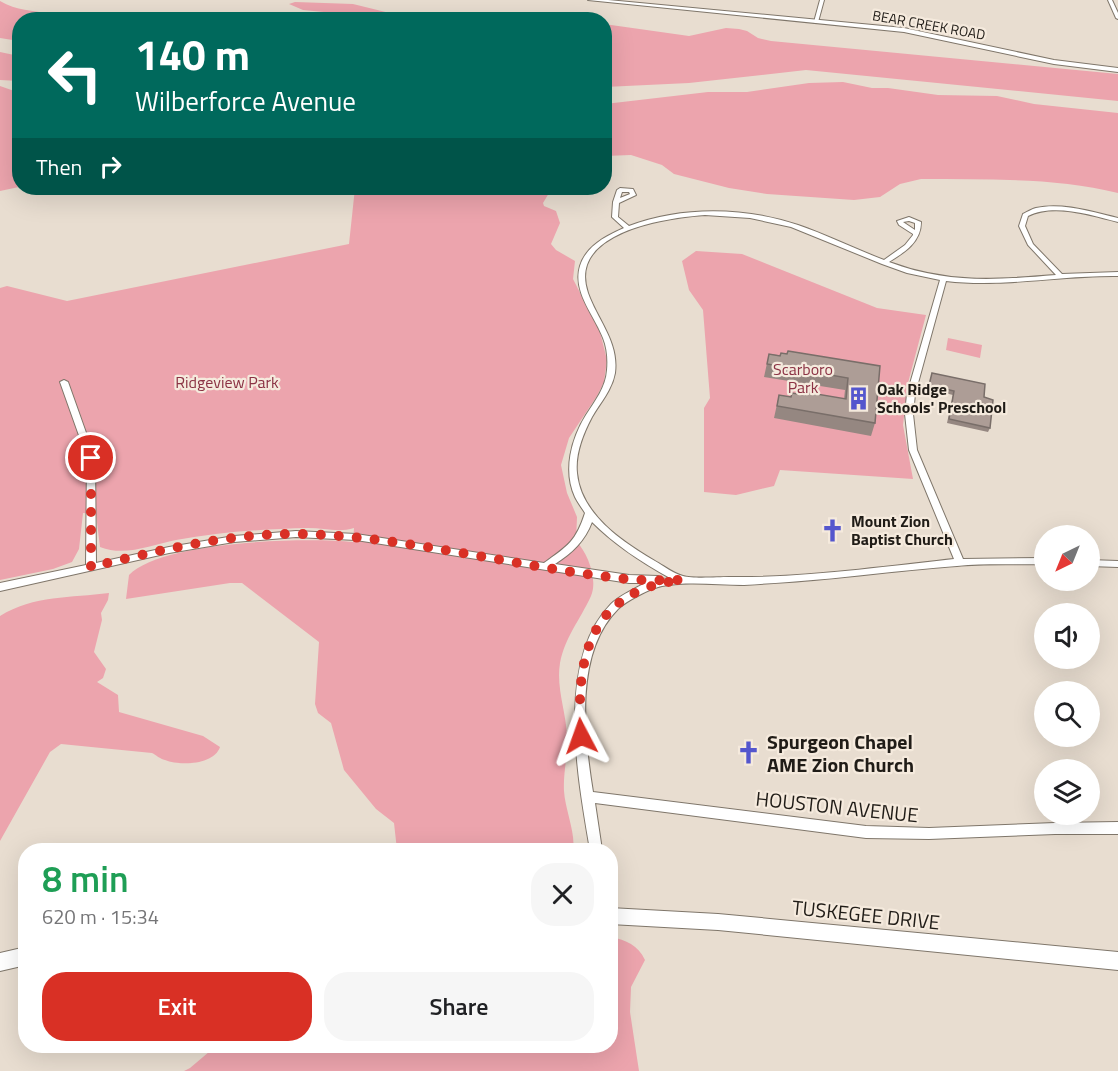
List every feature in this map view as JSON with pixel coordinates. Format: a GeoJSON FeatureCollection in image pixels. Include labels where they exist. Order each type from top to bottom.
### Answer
{"type":"FeatureCollection","features":[{"type":"Feature","properties":{"kind":"street","name":"BEAR CREEK ROAD"},"geometry":{"type":"LineString","coordinates":[[591,0],[633,2],[914,32],[1054,62],[1118,70]]}},
{"type":"Feature","properties":{"kind":"street"},"geometry":{"type":"LineString","coordinates":[[816,22],[822,0]]}},
{"type":"Feature","properties":{"kind":"street"},"geometry":{"type":"LineString","coordinates":[[1110,0],[1118,18]]}},
{"type":"Feature","properties":{"kind":"street"},"geometry":{"type":"LineString","coordinates":[[616,202],[615,217],[628,229]]}},
{"type":"Feature","properties":{"kind":"street"},"geometry":{"type":"LineString","coordinates":[[1059,274],[1033,248],[1025,236],[1024,222],[1030,212],[1038,208],[1054,207],[1118,220]]}},
{"type":"Feature","properties":{"kind":"street"},"geometry":{"type":"LineString","coordinates":[[682,580],[651,564],[603,530],[590,514],[573,483],[572,455],[577,438],[605,391],[611,373],[611,355],[604,330],[584,288],[581,272],[588,256],[609,238],[649,222],[690,215],[750,217],[802,229],[884,263],[943,279],[1004,281],[1059,274],[1118,274]]}},
{"type":"Feature","properties":{"kind":"street"},"geometry":{"type":"LineString","coordinates":[[884,263],[910,244],[916,233]]}},
{"type":"Feature","properties":{"kind":"street"},"geometry":{"type":"LineString","coordinates":[[943,279],[911,394],[909,414],[913,450],[960,562]]}},
{"type":"Feature","properties":{"kind":"street"},"geometry":{"type":"LineString","coordinates":[[64,382],[91,458],[91,567]]}},
{"type":"Feature","properties":{"kind":"street"},"geometry":{"type":"LineString","coordinates":[[546,566],[571,549],[583,537],[588,527],[590,514]]}},
{"type":"Feature","properties":{"kind":"street"},"geometry":{"type":"LineString","coordinates":[[0,587],[169,550],[234,539],[296,534],[356,537],[629,579],[745,581],[960,562],[1034,561]]}},
{"type":"Feature","properties":{"kind":"street"},"geometry":{"type":"LineString","coordinates":[[1100,563],[1118,564]]}},
{"type":"Feature","properties":{"kind":"street"},"geometry":{"type":"LineString","coordinates":[[595,843],[579,705],[583,664],[590,644],[611,611],[635,591],[662,582],[682,580]]}},
{"type":"Feature","properties":{"kind":"street","name":"HOUSTON AVENUE"},"geometry":{"type":"LineString","coordinates":[[589,796],[900,835],[943,835],[1075,826],[1118,828]]}},
{"type":"Feature","properties":{"kind":"street","name":"TUSKEGEE DRIVE"},"geometry":{"type":"LineString","coordinates":[[618,916],[718,922],[1118,961]]}},
{"type":"Feature","properties":{"kind":"street"},"geometry":{"type":"LineString","coordinates":[[0,962],[18,958]]}},
{"type":"Feature","properties":{"kind":"green space"},"geometry":{"type":"Polygon","coordinates":[[[0,1],[40,12],[12,12],[12,40],[0,38],[0,1]]]}},
{"type":"Feature","properties":{"kind":"green space"},"geometry":{"type":"Polygon","coordinates":[[[295,2],[353,4],[386,12],[324,12],[303,10],[289,4],[295,2]]]}},
{"type":"Feature","properties":{"kind":"green space"},"geometry":{"type":"Polygon","coordinates":[[[612,25],[689,36],[726,28],[739,29],[771,41],[1118,74],[1118,101],[806,70],[689,83],[612,87],[612,25]]]}},
{"type":"Feature","properties":{"kind":"green space"},"geometry":{"type":"Polygon","coordinates":[[[0,52],[12,55],[12,81],[0,80],[0,52]]]}},
{"type":"Feature","properties":{"kind":"green space"},"geometry":{"type":"Polygon","coordinates":[[[843,82],[872,88],[938,95],[997,96],[1034,104],[1118,113],[1118,193],[1045,182],[921,179],[900,184],[880,197],[854,200],[767,194],[729,188],[674,174],[662,165],[631,155],[612,156],[612,103],[708,92],[747,92],[809,83],[843,82]]]}},
{"type":"Feature","properties":{"kind":"green space"},"geometry":{"type":"Polygon","coordinates":[[[0,86],[12,90],[12,188],[0,191],[0,86]]]}},
{"type":"Feature","properties":{"kind":"green space","name":"Ridgeview Park"},"geometry":{"type":"Polygon","coordinates":[[[354,195],[548,195],[543,203],[544,206],[556,211],[560,223],[551,244],[556,250],[575,261],[573,279],[600,332],[607,360],[604,382],[569,438],[561,465],[567,493],[577,517],[576,541],[588,559],[593,582],[591,596],[565,645],[559,672],[567,736],[564,791],[574,843],[396,843],[394,823],[376,809],[344,770],[331,723],[318,713],[315,704],[319,642],[242,583],[126,599],[129,575],[146,564],[171,555],[202,548],[270,541],[353,542],[354,528],[337,530],[291,528],[225,533],[119,551],[100,547],[96,514],[83,513],[79,549],[72,562],[53,569],[0,580],[0,288],[7,286],[67,301],[349,244],[354,195]]]}},
{"type":"Feature","properties":{"kind":"green space","name":"Scarboro Park"},"geometry":{"type":"Polygon","coordinates":[[[696,251],[742,254],[877,308],[926,315],[908,383],[903,425],[913,479],[780,470],[774,486],[736,495],[704,492],[704,408],[710,398],[703,310],[689,290],[682,261],[696,251]]]}},
{"type":"Feature","properties":{"kind":"green space"},"geometry":{"type":"Polygon","coordinates":[[[948,338],[982,345],[980,358],[946,350],[948,338]]]}},
{"type":"Feature","properties":{"kind":"green space"},"geometry":{"type":"Polygon","coordinates":[[[109,593],[101,613],[102,620],[94,652],[106,669],[103,678],[97,682],[118,695],[119,712],[203,736],[220,747],[217,753],[204,761],[179,763],[161,759],[152,753],[61,744],[50,752],[0,841],[0,616],[26,604],[39,601],[109,593]]]}},
{"type":"Feature","properties":{"kind":"green space"},"geometry":{"type":"Polygon","coordinates":[[[618,939],[631,944],[645,960],[631,987],[630,1012],[639,1071],[184,1071],[208,1053],[618,1053],[618,939]]]}},
{"type":"Feature","properties":{"kind":"building"},"geometry":{"type":"Polygon","coordinates":[[[788,351],[880,366],[875,423],[777,406],[779,395],[791,397],[792,393],[798,394],[799,391],[846,399],[848,378],[767,364],[769,354],[780,356],[781,353],[787,354],[788,351]]]}},
{"type":"Feature","properties":{"kind":"building"},"geometry":{"type":"Polygon","coordinates":[[[932,373],[985,384],[984,397],[993,400],[990,428],[949,419],[954,391],[929,385],[932,373]]]}},
{"type":"Feature","properties":{"kind":"place","name":"Oak Ridge Schools' Preschool"},"geometry":{"type":"Point","coordinates":[859,398]}},
{"type":"Feature","properties":{"kind":"place","name":"Mount Zion Baptist Church"},"geometry":{"type":"Point","coordinates":[833,530]}},
{"type":"Feature","properties":{"kind":"place","name":"Spurgeon Chapel AME Zion Church"},"geometry":{"type":"Point","coordinates":[749,753]}},
{"type":"Feature","properties":{"kind":"route"},"geometry":{"type":"LineString","coordinates":[[91,458],[91,567],[234,539],[296,534],[379,540],[629,579],[682,580],[662,582],[635,591],[611,611],[600,625],[583,664],[579,705],[581,736]]}}]}
